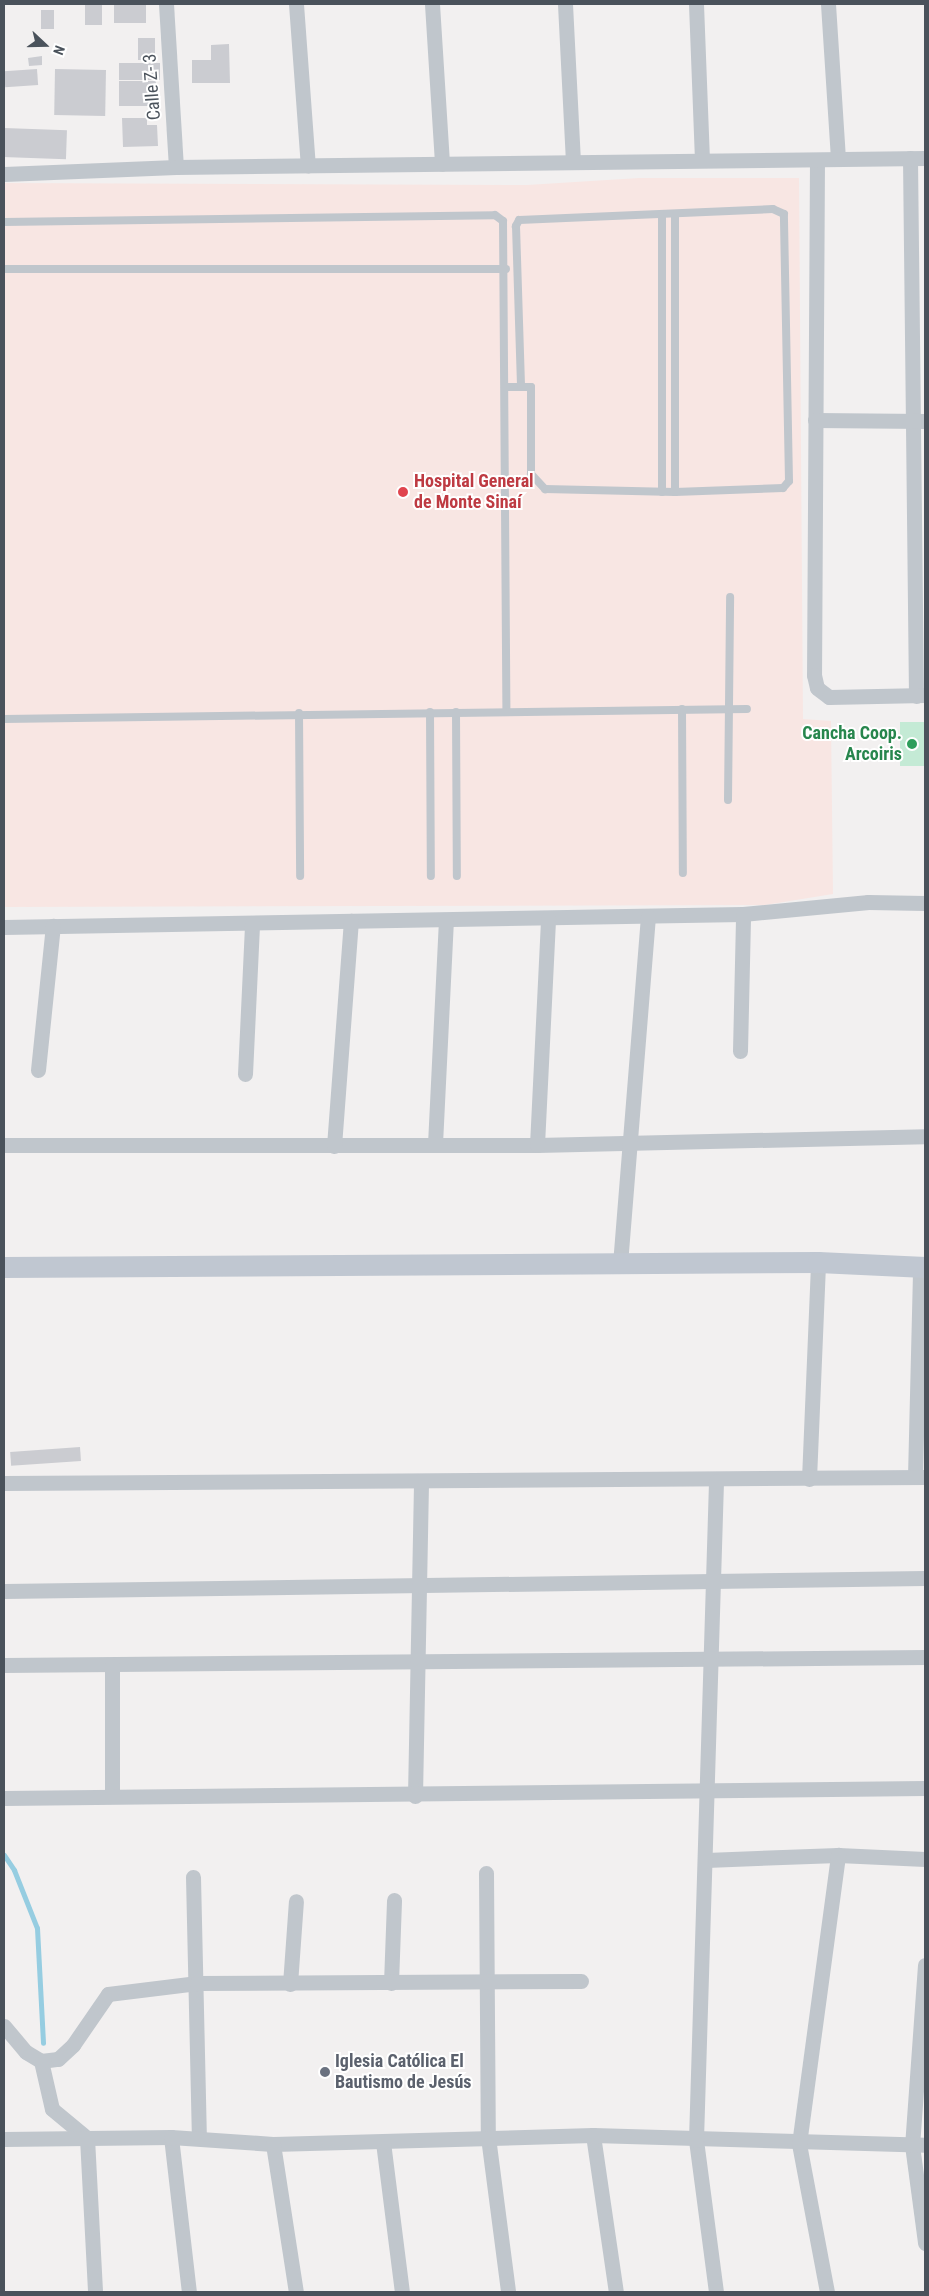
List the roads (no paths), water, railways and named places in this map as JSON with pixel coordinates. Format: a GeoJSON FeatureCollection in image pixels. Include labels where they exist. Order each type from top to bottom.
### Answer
{"type":"FeatureCollection","features":[{"type":"Feature","properties":{"kind":"street","name":"Calle Z- 3"},"geometry":{"type":"LineString","coordinates":[[166,4],[176,167]]}},
{"type":"Feature","properties":{"kind":"street"},"geometry":{"type":"LineString","coordinates":[[296,4],[308,166]]}},
{"type":"Feature","properties":{"kind":"street"},"geometry":{"type":"LineString","coordinates":[[432,4],[442,164]]}},
{"type":"Feature","properties":{"kind":"street"},"geometry":{"type":"LineString","coordinates":[[565,4],[573,162]]}},
{"type":"Feature","properties":{"kind":"street"},"geometry":{"type":"LineString","coordinates":[[696,4],[702,160]]}},
{"type":"Feature","properties":{"kind":"street"},"geometry":{"type":"LineString","coordinates":[[828,4],[838,159]]}},
{"type":"Feature","properties":{"kind":"street"},"geometry":{"type":"LineString","coordinates":[[4,174],[176,167],[918,158],[921,695],[830,697],[817,688],[814,659],[817,160]]}},
{"type":"Feature","properties":{"kind":"street"},"geometry":{"type":"LineString","coordinates":[[815,420],[920,421]]}},
{"type":"Feature","properties":{"kind":"street"},"geometry":{"type":"LineString","coordinates":[[4,927],[743,914],[868,902],[925,903]]}},
{"type":"Feature","properties":{"kind":"street"},"geometry":{"type":"LineString","coordinates":[[740,1051],[743,914]]}},
{"type":"Feature","properties":{"kind":"street"},"geometry":{"type":"LineString","coordinates":[[620,1264],[648,916]]}},
{"type":"Feature","properties":{"kind":"street"},"geometry":{"type":"LineString","coordinates":[[538,1145],[548,918]]}},
{"type":"Feature","properties":{"kind":"street"},"geometry":{"type":"LineString","coordinates":[[435,1144],[446,920]]}},
{"type":"Feature","properties":{"kind":"street"},"geometry":{"type":"LineString","coordinates":[[334,1146],[351,921]]}},
{"type":"Feature","properties":{"kind":"street"},"geometry":{"type":"LineString","coordinates":[[245,1074],[252,923]]}},
{"type":"Feature","properties":{"kind":"street"},"geometry":{"type":"LineString","coordinates":[[38,1070],[54,926]]}},
{"type":"Feature","properties":{"kind":"street"},"geometry":{"type":"LineString","coordinates":[[4,1144],[538,1145],[925,1136]]}},
{"type":"Feature","properties":{"kind":"street"},"geometry":{"type":"LineString","coordinates":[[809,1479],[818,1262]]}},
{"type":"Feature","properties":{"kind":"street"},"geometry":{"type":"LineString","coordinates":[[4,1267],[818,1262],[923,1267],[920,1477],[716,1481],[4,1483]]}},
{"type":"Feature","properties":{"kind":"street"},"geometry":{"type":"LineString","coordinates":[[415,1796],[416,1662],[421,1481]]}},
{"type":"Feature","properties":{"kind":"street"},"geometry":{"type":"LineString","coordinates":[[716,1481],[709,1792],[696,2140],[716,2292]]}},
{"type":"Feature","properties":{"kind":"street"},"geometry":{"type":"LineString","coordinates":[[4,1591],[715,1583],[925,1578]]}},
{"type":"Feature","properties":{"kind":"street"},"geometry":{"type":"LineString","coordinates":[[4,1665],[112,1666],[925,1657]]}},
{"type":"Feature","properties":{"kind":"street"},"geometry":{"type":"LineString","coordinates":[[112,1666],[112,1796]]}},
{"type":"Feature","properties":{"kind":"street"},"geometry":{"type":"LineString","coordinates":[[4,1798],[415,1796],[925,1788]]}},
{"type":"Feature","properties":{"kind":"street"},"geometry":{"type":"LineString","coordinates":[[706,1860],[838,1855],[925,1859]]}},
{"type":"Feature","properties":{"kind":"street"},"geometry":{"type":"LineString","coordinates":[[827,2292],[799,2144],[838,1855]]}},
{"type":"Feature","properties":{"kind":"street"},"geometry":{"type":"LineString","coordinates":[[486,1873],[488,2137],[508,2292]]}},
{"type":"Feature","properties":{"kind":"street"},"geometry":{"type":"LineString","coordinates":[[193,1877],[198,2138]]}},
{"type":"Feature","properties":{"kind":"street"},"geometry":{"type":"LineString","coordinates":[[391,1983],[394,1900]]}},
{"type":"Feature","properties":{"kind":"street"},"geometry":{"type":"LineString","coordinates":[[290,1984],[296,1902]]}},
{"type":"Feature","properties":{"kind":"street"},"geometry":{"type":"LineString","coordinates":[[925,1965],[919,2145],[925,2243]]}},
{"type":"Feature","properties":{"kind":"street"},"geometry":{"type":"LineString","coordinates":[[41,2062],[58,2059],[74,2045],[108,1994],[196,1983],[581,1981]]}},
{"type":"Feature","properties":{"kind":"street"},"geometry":{"type":"LineString","coordinates":[[4,2026],[26,2052],[41,2062],[52,2109],[86,2138],[95,2292]]}},
{"type":"Feature","properties":{"kind":"street"},"geometry":{"type":"LineString","coordinates":[[4,2139],[171,2137],[273,2144],[593,2135],[799,2144],[919,2145]]}},
{"type":"Feature","properties":{"kind":"street"},"geometry":{"type":"LineString","coordinates":[[593,2135],[616,2292]]}},
{"type":"Feature","properties":{"kind":"street"},"geometry":{"type":"LineString","coordinates":[[171,2137],[189,2292]]}},
{"type":"Feature","properties":{"kind":"street"},"geometry":{"type":"LineString","coordinates":[[383,2142],[402,2292]]}},
{"type":"Feature","properties":{"kind":"street"},"geometry":{"type":"LineString","coordinates":[[273,2144],[296,2292]]}},
{"type":"Feature","properties":{"kind":"lane"},"geometry":{"type":"LineString","coordinates":[[504,387],[520,387],[531,387],[531,474],[544,489],[773,492],[789,481],[784,214],[773,209],[520,220],[516,226],[520,387]]}},
{"type":"Feature","properties":{"kind":"lane"},"geometry":{"type":"LineString","coordinates":[[662,214],[662,492]]}},
{"type":"Feature","properties":{"kind":"lane"},"geometry":{"type":"LineString","coordinates":[[675,214],[675,492]]}},
{"type":"Feature","properties":{"kind":"lane"},"geometry":{"type":"LineString","coordinates":[[4,222],[494,215],[503,221],[505,228],[506,269],[504,387],[506,710]]}},
{"type":"Feature","properties":{"kind":"lane"},"geometry":{"type":"LineString","coordinates":[[4,269],[506,269]]}},
{"type":"Feature","properties":{"kind":"lane"},"geometry":{"type":"LineString","coordinates":[[728,800],[730,597]]}},
{"type":"Feature","properties":{"kind":"lane"},"geometry":{"type":"LineString","coordinates":[[682,709],[683,873]]}},
{"type":"Feature","properties":{"kind":"lane"},"geometry":{"type":"LineString","coordinates":[[4,719],[506,710],[747,709]]}},
{"type":"Feature","properties":{"kind":"lane"},"geometry":{"type":"LineString","coordinates":[[430,712],[431,876]]}},
{"type":"Feature","properties":{"kind":"lane"},"geometry":{"type":"LineString","coordinates":[[456,712],[457,876]]}},
{"type":"Feature","properties":{"kind":"lane"},"geometry":{"type":"LineString","coordinates":[[299,713],[300,876]]}},
{"type":"Feature","properties":{"kind":"waterway"},"geometry":{"type":"LineString","coordinates":[[4,1855],[14,1870],[37,1928],[43,2043]]}},
{"type":"Feature","properties":{"kind":"place","name":"Hospital General de Monte Sinaí"},"geometry":{"type":"Point","coordinates":[403,492]}},
{"type":"Feature","properties":{"kind":"place","name":"Cancha Coop. Arcoiris"},"geometry":{"type":"Point","coordinates":[912,744]}},
{"type":"Feature","properties":{"kind":"place","name":"Iglesia Católica El Bautismo de Jesús"},"geometry":{"type":"Point","coordinates":[325,2072]}}]}
